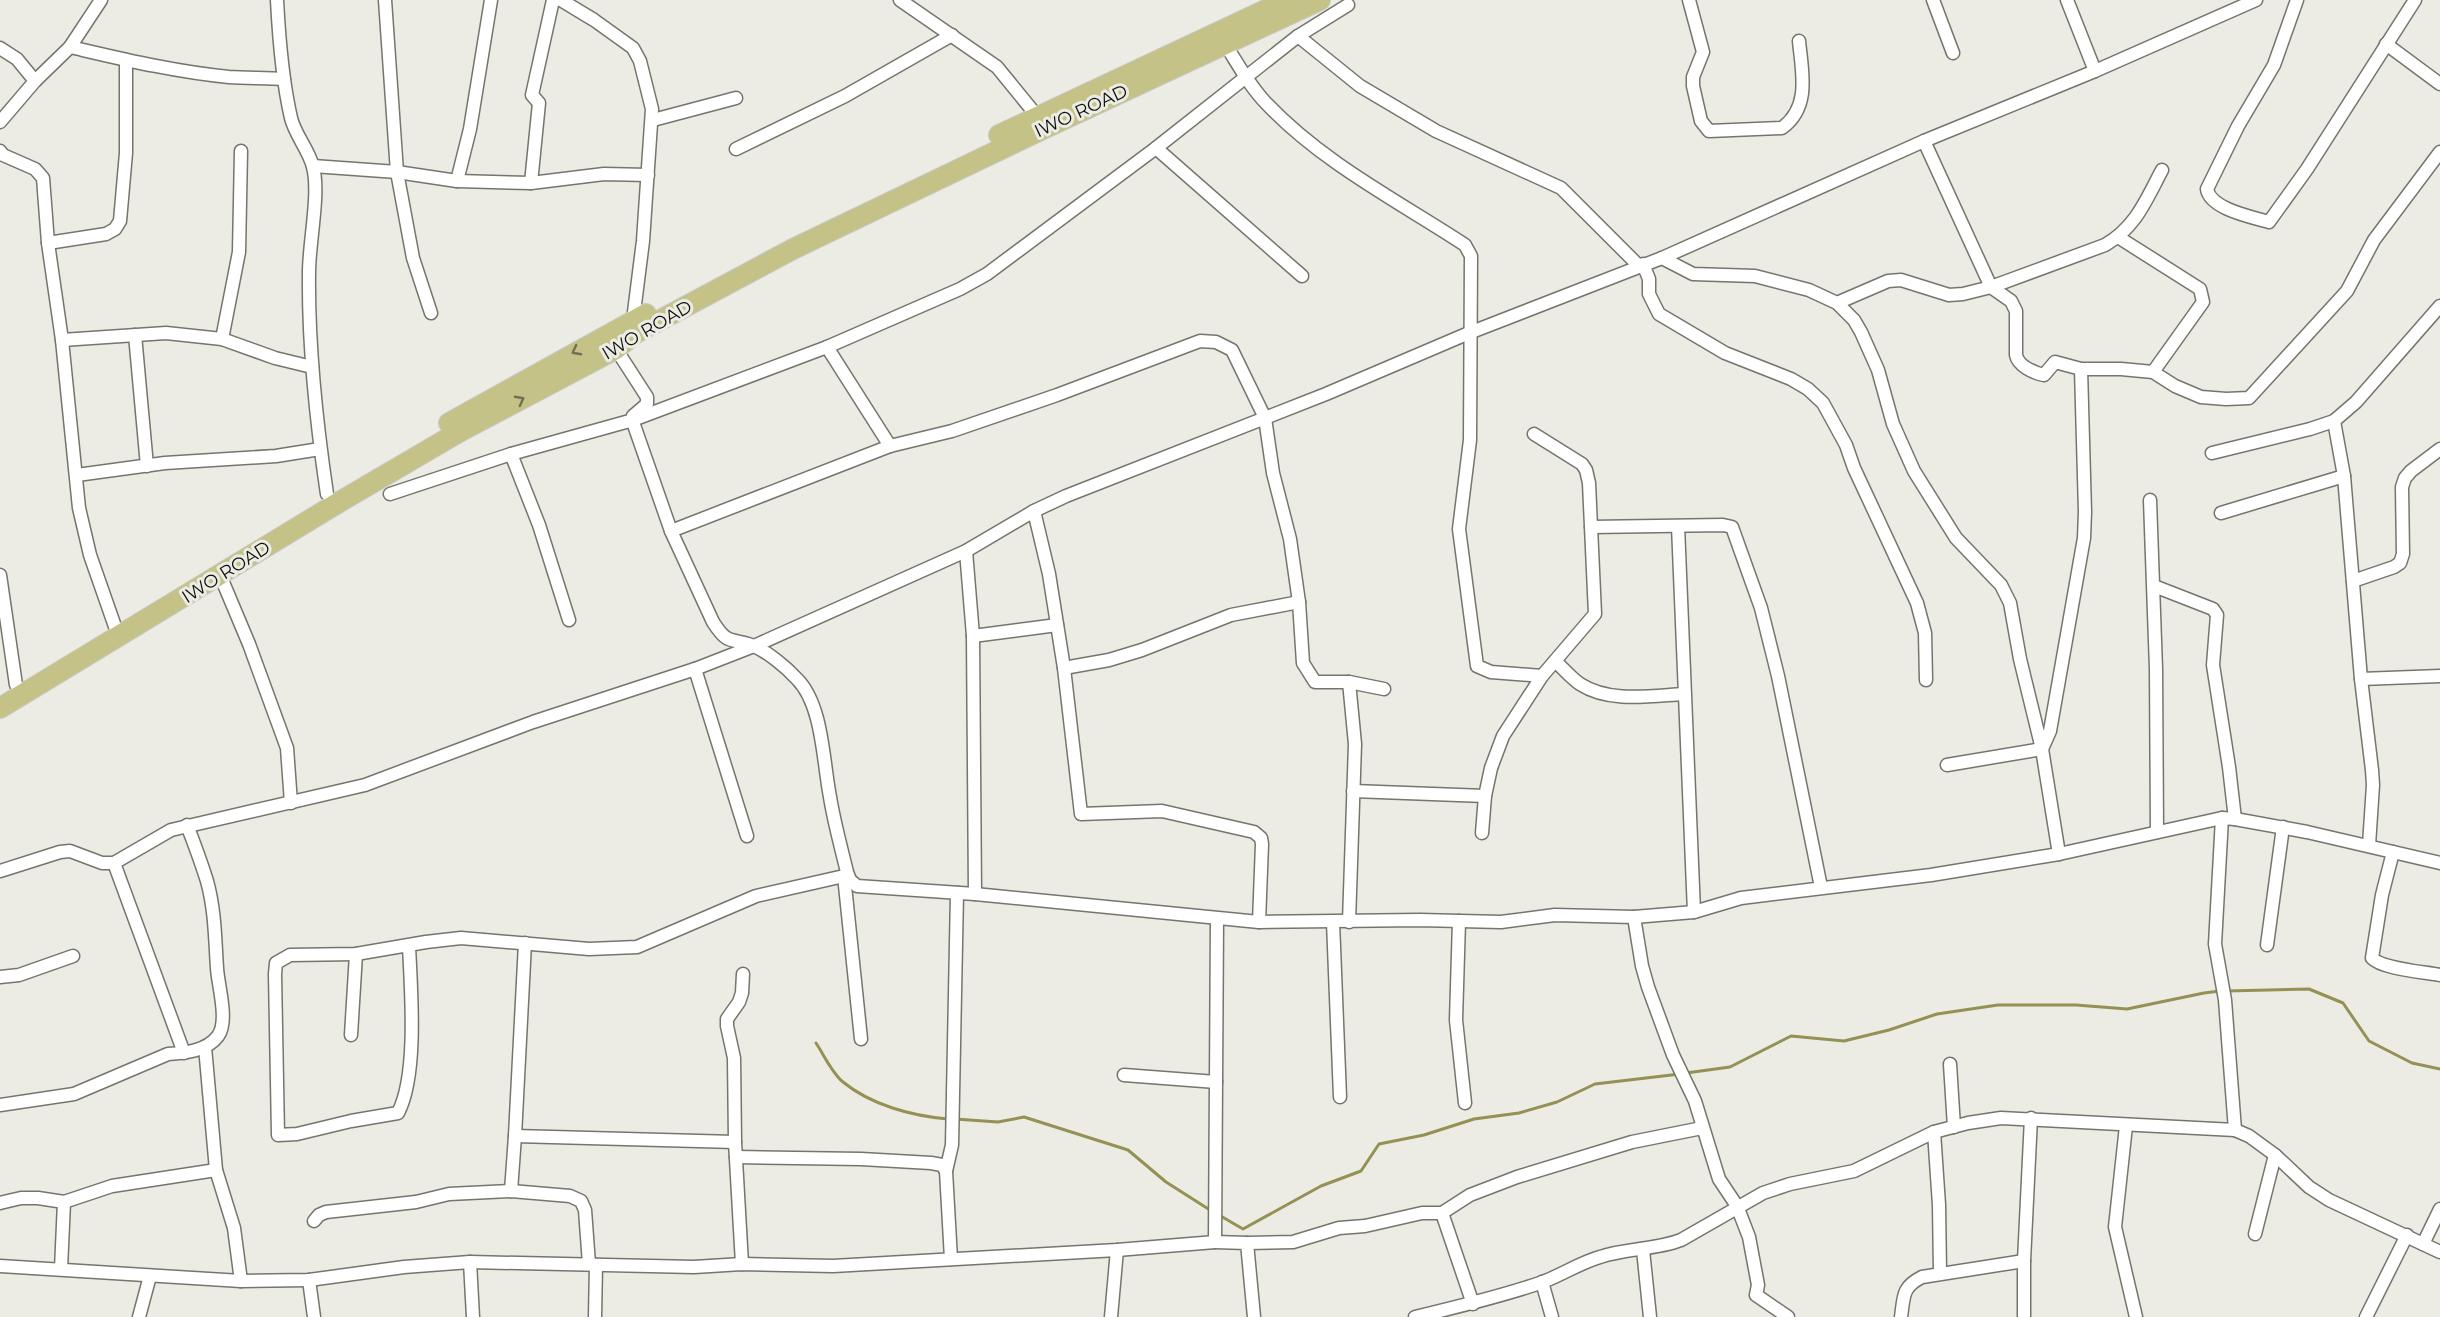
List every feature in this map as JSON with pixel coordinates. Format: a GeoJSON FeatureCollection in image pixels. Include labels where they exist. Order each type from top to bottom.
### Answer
{"type":"FeatureCollection","features":[{"type":"Feature","properties":{"kind":"main road","name":"IWO ROAD"},"geometry":{"type":"LineString","coordinates":[[8,690],[220,575],[459,432],[616,349],[636,333],[790,245],[1037,116],[1287,0]]}},
{"type":"Feature","properties":{"kind":"main road","name":"IWO ROAD"},"geometry":{"type":"LineString","coordinates":[[0,708],[327,494],[633,320],[1320,0]]}},
{"type":"Feature","properties":{"kind":"street"},"geometry":{"type":"LineString","coordinates":[[0,122],[35,81],[70,47],[101,0]]}},
{"type":"Feature","properties":{"kind":"street"},"geometry":{"type":"LineString","coordinates":[[277,0],[284,79],[295,130],[313,166],[315,185],[309,270],[312,367],[327,494]]}},
{"type":"Feature","properties":{"kind":"street"},"geometry":{"type":"LineString","coordinates":[[385,0],[397,172],[413,258],[431,312]]}},
{"type":"Feature","properties":{"kind":"street"},"geometry":{"type":"LineString","coordinates":[[457,181],[470,129],[491,0]]}},
{"type":"Feature","properties":{"kind":"street"},"geometry":{"type":"LineString","coordinates":[[531,183],[539,103],[532,95],[553,0]]}},
{"type":"Feature","properties":{"kind":"street"},"geometry":{"type":"LineString","coordinates":[[561,0],[633,48],[640,61],[652,109],[643,241],[633,320]]}},
{"type":"Feature","properties":{"kind":"street"},"geometry":{"type":"LineString","coordinates":[[900,0],[997,67],[1037,116]]}},
{"type":"Feature","properties":{"kind":"street"},"geometry":{"type":"LineString","coordinates":[[1689,0],[1703,52],[1693,77],[1693,86],[1701,121],[1709,131],[1782,128],[1790,121],[1804,92],[1799,41]]}},
{"type":"Feature","properties":{"kind":"street"},"geometry":{"type":"LineString","coordinates":[[1933,0],[1953,53]]}},
{"type":"Feature","properties":{"kind":"street"},"geometry":{"type":"LineString","coordinates":[[2067,0],[2095,71]]}},
{"type":"Feature","properties":{"kind":"street"},"geometry":{"type":"LineString","coordinates":[[0,871],[70,851],[102,863],[114,863],[171,830],[365,785],[533,722],[695,669],[754,646],[966,550],[1034,511],[1066,496],[1662,258],[1924,141],[2095,71],[2256,0]]}},
{"type":"Feature","properties":{"kind":"street"},"geometry":{"type":"LineString","coordinates":[[2297,0],[2274,65],[2238,126],[2207,189],[2213,201],[2247,216],[2269,222],[2307,169],[2415,0]]}},
{"type":"Feature","properties":{"kind":"street"},"geometry":{"type":"LineString","coordinates":[[390,494],[511,454],[633,420],[827,347],[960,290],[987,274],[1156,148],[1298,36],[1348,5]]}},
{"type":"Feature","properties":{"kind":"street"},"geometry":{"type":"LineString","coordinates":[[736,149],[845,96],[952,35]]}},
{"type":"Feature","properties":{"kind":"street"},"geometry":{"type":"LineString","coordinates":[[1298,36],[1360,86],[1436,131],[1561,188],[1641,265],[1649,279],[1649,294],[1659,314],[1725,353],[1791,379],[1808,389],[1823,403],[1846,445],[1854,468],[1917,603],[1925,633],[1926,680]]}},
{"type":"Feature","properties":{"kind":"street"},"geometry":{"type":"LineString","coordinates":[[1225,44],[1266,104],[1309,141],[1360,178],[1465,245],[1471,256],[1472,400],[1460,529],[1463,568],[1477,666],[1491,672],[1542,676]]}},
{"type":"Feature","properties":{"kind":"street"},"geometry":{"type":"LineString","coordinates":[[2386,44],[2440,84]]}},
{"type":"Feature","properties":{"kind":"street"},"geometry":{"type":"LineString","coordinates":[[70,47],[126,60],[229,77],[284,79]]}},
{"type":"Feature","properties":{"kind":"street"},"geometry":{"type":"LineString","coordinates":[[0,48],[17,58],[35,81]]}},
{"type":"Feature","properties":{"kind":"street"},"geometry":{"type":"LineString","coordinates":[[48,243],[106,234],[115,229],[120,221],[126,153],[126,60]]}},
{"type":"Feature","properties":{"kind":"street"},"geometry":{"type":"LineString","coordinates":[[652,120],[736,98]]}},
{"type":"Feature","properties":{"kind":"street"},"geometry":{"type":"LineString","coordinates":[[1924,141],[1991,287],[2012,302],[2016,311],[2016,355],[2021,365],[2044,375],[2055,362],[2081,369],[2153,372],[2175,386],[2201,397],[2226,399],[2249,398],[2347,291],[2374,240],[2440,152]]}},
{"type":"Feature","properties":{"kind":"street"},"geometry":{"type":"LineString","coordinates":[[1156,148],[1302,276]]}},
{"type":"Feature","properties":{"kind":"street"},"geometry":{"type":"LineString","coordinates":[[0,151],[3,155],[35,169],[43,178],[48,243],[62,340],[82,526],[116,632]]}},
{"type":"Feature","properties":{"kind":"street"},"geometry":{"type":"LineString","coordinates":[[222,339],[240,234],[241,152]]}},
{"type":"Feature","properties":{"kind":"street"},"geometry":{"type":"LineString","coordinates":[[313,166],[397,172],[457,181],[531,183],[604,174],[648,175]]}},
{"type":"Feature","properties":{"kind":"street"},"geometry":{"type":"LineString","coordinates":[[1837,303],[1888,281],[1901,280],[1949,295],[1963,294],[1991,287],[2105,244],[2118,237],[2132,224],[2162,170]]}},
{"type":"Feature","properties":{"kind":"street"},"geometry":{"type":"LineString","coordinates":[[2118,237],[2200,289],[2203,294],[2203,302],[2153,372]]}},
{"type":"Feature","properties":{"kind":"street"},"geometry":{"type":"LineString","coordinates":[[1662,258],[1693,274],[1755,276],[1809,290],[1837,303],[1861,332],[1878,370],[1893,424],[1914,471],[1956,538],[2001,585],[2010,603],[2020,658],[2042,749],[2060,854]]}},
{"type":"Feature","properties":{"kind":"street"},"geometry":{"type":"LineString","coordinates":[[2212,453],[2334,421],[2356,402],[2440,306]]}},
{"type":"Feature","properties":{"kind":"street"},"geometry":{"type":"LineString","coordinates":[[62,340],[166,333],[222,339],[275,358],[312,367]]}},
{"type":"Feature","properties":{"kind":"street"},"geometry":{"type":"LineString","coordinates":[[135,335],[147,466]]}},
{"type":"Feature","properties":{"kind":"street"},"geometry":{"type":"LineString","coordinates":[[671,531],[890,446],[952,430],[1046,399],[1200,341],[1216,342],[1232,350],[1264,418],[1273,473],[1290,539],[1299,602],[1303,663],[1315,682],[1349,682],[1384,689]]}},
{"type":"Feature","properties":{"kind":"street"},"geometry":{"type":"LineString","coordinates":[[827,347],[890,446]]}},
{"type":"Feature","properties":{"kind":"street"},"geometry":{"type":"LineString","coordinates":[[616,349],[647,397],[647,404],[633,416],[633,420],[671,531],[713,622],[721,635],[730,641],[754,646],[779,663],[799,681],[809,694],[816,714],[830,799],[847,878],[861,1039]]}},
{"type":"Feature","properties":{"kind":"street"},"geometry":{"type":"LineString","coordinates":[[2042,749],[2050,731],[2060,686],[2084,538],[2081,369]]}},
{"type":"Feature","properties":{"kind":"street"},"geometry":{"type":"LineString","coordinates":[[2334,421],[2344,476],[2361,679],[2373,785],[2368,845]]}},
{"type":"Feature","properties":{"kind":"street"},"geometry":{"type":"LineString","coordinates":[[1482,833],[1485,796],[1491,768],[1503,736],[1542,676],[1595,615],[1589,483],[1586,470],[1582,464],[1534,434]]}},
{"type":"Feature","properties":{"kind":"street"},"geometry":{"type":"LineString","coordinates":[[2353,581],[2400,563],[2403,554],[2402,488],[2405,478],[2440,448]]}},
{"type":"Feature","properties":{"kind":"street"},"geometry":{"type":"LineString","coordinates":[[76,475],[147,466],[276,456],[320,449]]}},
{"type":"Feature","properties":{"kind":"street"},"geometry":{"type":"LineString","coordinates":[[511,454],[539,525],[568,620]]}},
{"type":"Feature","properties":{"kind":"street"},"geometry":{"type":"LineString","coordinates":[[2221,513],[2344,476]]}},
{"type":"Feature","properties":{"kind":"street"},"geometry":{"type":"LineString","coordinates":[[2150,500],[2154,586],[2157,832]]}},
{"type":"Feature","properties":{"kind":"street"},"geometry":{"type":"LineString","coordinates":[[1034,511],[1049,574],[1064,668],[1081,814],[1162,811],[1254,831],[1261,838],[1262,844],[1259,922]]}},
{"type":"Feature","properties":{"kind":"street"},"geometry":{"type":"LineString","coordinates":[[1590,527],[1723,525],[1732,527],[1736,533],[1761,608],[1778,676],[1821,887]]}},
{"type":"Feature","properties":{"kind":"street"},"geometry":{"type":"LineString","coordinates":[[1678,526],[1683,694],[1694,912]]}},
{"type":"Feature","properties":{"kind":"street"},"geometry":{"type":"LineString","coordinates":[[966,550],[973,636],[975,894]]}},
{"type":"Feature","properties":{"kind":"street"},"geometry":{"type":"LineString","coordinates":[[0,574],[8,690]]}},
{"type":"Feature","properties":{"kind":"street"},"geometry":{"type":"LineString","coordinates":[[220,575],[287,748],[291,803]]}},
{"type":"Feature","properties":{"kind":"street"},"geometry":{"type":"LineString","coordinates":[[2154,586],[2212,609],[2217,615],[2213,665],[2229,767],[2228,818],[2215,944],[2224,1000],[2235,1130]]}},
{"type":"Feature","properties":{"kind":"street"},"geometry":{"type":"LineString","coordinates":[[1064,668],[1109,660],[1143,650],[1231,615],[1299,602]]}},
{"type":"Feature","properties":{"kind":"street"},"geometry":{"type":"LineString","coordinates":[[973,636],[1057,625]]}},
{"type":"Feature","properties":{"kind":"street"},"geometry":{"type":"LineString","coordinates":[[1555,661],[1580,684],[1606,694],[1626,697],[1683,694]]}},
{"type":"Feature","properties":{"kind":"street"},"geometry":{"type":"LineString","coordinates":[[695,669],[747,836]]}},
{"type":"Feature","properties":{"kind":"street"},"geometry":{"type":"LineString","coordinates":[[2361,679],[2440,676]]}},
{"type":"Feature","properties":{"kind":"street"},"geometry":{"type":"LineString","coordinates":[[1349,682],[1355,744],[1349,922]]}},
{"type":"Feature","properties":{"kind":"street"},"geometry":{"type":"LineString","coordinates":[[1947,765],[2042,749]]}},
{"type":"Feature","properties":{"kind":"street"},"geometry":{"type":"LineString","coordinates":[[1353,791],[1485,796]]}},
{"type":"Feature","properties":{"kind":"street"},"geometry":{"type":"LineString","coordinates":[[409,946],[412,1028],[406,1095],[398,1113],[297,1134],[278,1135],[274,974],[276,963],[290,955],[357,954],[426,942],[461,939],[589,949],[637,948],[756,896],[847,878],[862,887],[975,894],[1259,922],[1513,922],[1555,915],[1634,917],[1694,912],[1741,898],[1931,875],[2060,854],[2228,818],[2368,845],[2440,863]]}},
{"type":"Feature","properties":{"kind":"street"},"geometry":{"type":"LineString","coordinates":[[0,1105],[74,1095],[168,1054],[184,1053],[205,1047],[218,1036],[222,1027],[215,920],[207,881],[187,825]]}},
{"type":"Feature","properties":{"kind":"street"},"geometry":{"type":"LineString","coordinates":[[2267,945],[2283,827]]}},
{"type":"Feature","properties":{"kind":"street"},"geometry":{"type":"LineString","coordinates":[[2393,852],[2382,895],[2372,958],[2385,965],[2440,975]]}},
{"type":"Feature","properties":{"kind":"street"},"geometry":{"type":"LineString","coordinates":[[114,863],[184,1053]]}},
{"type":"Feature","properties":{"kind":"street"},"geometry":{"type":"LineString","coordinates":[[951,1259],[946,1171],[952,1145],[957,893]]}},
{"type":"Feature","properties":{"kind":"street"},"geometry":{"type":"LineString","coordinates":[[1634,917],[1642,966],[1673,1055],[1691,1090],[1719,1179],[1737,1206],[1750,1243],[1758,1285],[1756,1295],[1788,1317]]}},
{"type":"Feature","properties":{"kind":"street"},"geometry":{"type":"LineString","coordinates":[[1215,1242],[1217,919]]}},
{"type":"Feature","properties":{"kind":"street"},"geometry":{"type":"LineString","coordinates":[[1460,921],[1456,1020],[1465,1103]]}},
{"type":"Feature","properties":{"kind":"street"},"geometry":{"type":"LineString","coordinates":[[1333,922],[1340,1097]]}},
{"type":"Feature","properties":{"kind":"street"},"geometry":{"type":"LineString","coordinates":[[510,1191],[525,943]]}},
{"type":"Feature","properties":{"kind":"street"},"geometry":{"type":"LineString","coordinates":[[351,1035],[357,954]]}},
{"type":"Feature","properties":{"kind":"street"},"geometry":{"type":"LineString","coordinates":[[0,976],[19,975],[73,956]]}},
{"type":"Feature","properties":{"kind":"street"},"geometry":{"type":"LineString","coordinates":[[742,1264],[735,1142],[734,1058],[727,1019],[739,1002],[743,974]]}},
{"type":"Feature","properties":{"kind":"street"},"geometry":{"type":"LineString","coordinates":[[205,1047],[216,1170],[234,1228],[241,1281]]}},
{"type":"Feature","properties":{"kind":"street"},"geometry":{"type":"LineString","coordinates":[[1950,1064],[1954,1126]]}},
{"type":"Feature","properties":{"kind":"street"},"geometry":{"type":"LineString","coordinates":[[1124,1075],[1216,1082]]}},
{"type":"Feature","properties":{"kind":"street"},"geometry":{"type":"LineString","coordinates":[[1415,1317],[1473,1304],[1542,1282],[1615,1252],[1643,1250],[1681,1240],[1737,1206],[1790,1184],[1854,1171],[1934,1132],[2001,1118],[2235,1130],[2248,1136],[2275,1155],[2309,1187],[2329,1200],[2440,1252]]}},
{"type":"Feature","properties":{"kind":"street"},"geometry":{"type":"LineString","coordinates":[[2024,1317],[2024,1261],[2031,1118]]}},
{"type":"Feature","properties":{"kind":"street"},"geometry":{"type":"LineString","coordinates":[[2126,1126],[2115,1227],[2136,1317]]}},
{"type":"Feature","properties":{"kind":"street"},"geometry":{"type":"LineString","coordinates":[[0,1266],[241,1281],[309,1280],[404,1267],[470,1262],[694,1267],[742,1264],[833,1266],[1117,1250],[1215,1242],[1293,1242],[1339,1228],[1365,1226],[1422,1213],[1442,1213],[1470,1195],[1517,1177],[1632,1142],[1702,1128]]}},
{"type":"Feature","properties":{"kind":"street"},"geometry":{"type":"LineString","coordinates":[[1934,1132],[1940,1205],[1940,1273]]}},
{"type":"Feature","properties":{"kind":"street"},"geometry":{"type":"LineString","coordinates":[[515,1136],[735,1142]]}},
{"type":"Feature","properties":{"kind":"street"},"geometry":{"type":"LineString","coordinates":[[2255,1234],[2275,1155]]}},
{"type":"Feature","properties":{"kind":"street"},"geometry":{"type":"LineString","coordinates":[[736,1157],[861,1159],[932,1163],[942,1165],[946,1171]]}},
{"type":"Feature","properties":{"kind":"street"},"geometry":{"type":"LineString","coordinates":[[0,1203],[21,1198],[64,1202],[112,1186],[216,1170]]}},
{"type":"Feature","properties":{"kind":"street"},"geometry":{"type":"LineString","coordinates":[[314,1221],[326,1212],[416,1202],[449,1194],[510,1191],[570,1196],[581,1201],[585,1210],[593,1265],[595,1317]]}},
{"type":"Feature","properties":{"kind":"street"},"geometry":{"type":"LineString","coordinates":[[62,1269],[64,1202]]}},
{"type":"Feature","properties":{"kind":"street"},"geometry":{"type":"LineString","coordinates":[[2423,1244],[2440,1209]]}},
{"type":"Feature","properties":{"kind":"street"},"geometry":{"type":"LineString","coordinates":[[1442,1213],[1473,1304]]}},
{"type":"Feature","properties":{"kind":"street"},"geometry":{"type":"LineString","coordinates":[[2366,1317],[2407,1235]]}},
{"type":"Feature","properties":{"kind":"street"},"geometry":{"type":"LineString","coordinates":[[1247,1243],[1254,1317]]}},
{"type":"Feature","properties":{"kind":"street"},"geometry":{"type":"LineString","coordinates":[[1112,1317],[1117,1250]]}},
{"type":"Feature","properties":{"kind":"street"},"geometry":{"type":"LineString","coordinates":[[1643,1250],[1650,1317]]}},
{"type":"Feature","properties":{"kind":"street"},"geometry":{"type":"LineString","coordinates":[[1900,1317],[1905,1290],[1912,1282],[1922,1277],[2024,1261]]}},
{"type":"Feature","properties":{"kind":"street"},"geometry":{"type":"LineString","coordinates":[[470,1262],[473,1317]]}},
{"type":"Feature","properties":{"kind":"street"},"geometry":{"type":"LineString","coordinates":[[139,1317],[150,1276]]}},
{"type":"Feature","properties":{"kind":"street"},"geometry":{"type":"LineString","coordinates":[[309,1280],[314,1317]]}},
{"type":"Feature","properties":{"kind":"street"},"geometry":{"type":"LineString","coordinates":[[1542,1282],[1552,1317]]}},
{"type":"Feature","properties":{"kind":"waterway"},"geometry":{"type":"LineString","coordinates":[[2227,991],[2309,989],[2343,1003],[2369,1041],[2412,1063],[2440,1069]]}},
{"type":"Feature","properties":{"kind":"waterway"},"geometry":{"type":"LineString","coordinates":[[1686,1073],[1730,1067],[1791,1036],[1844,1041],[1889,1030],[1937,1014],[1998,1005],[2076,1005],[2127,1009],[2220,991]]}},
{"type":"Feature","properties":{"kind":"waterway"},"geometry":{"type":"LineString","coordinates":[[816,1043],[839,1078],[866,1097],[906,1112],[948,1119]]}},
{"type":"Feature","properties":{"kind":"waterway"},"geometry":{"type":"LineString","coordinates":[[1219,1215],[1243,1229],[1321,1186],[1361,1171],[1379,1144],[1424,1135],[1474,1119],[1519,1113],[1557,1102],[1595,1084],[1680,1074]]}},
{"type":"Feature","properties":{"kind":"waterway"},"geometry":{"type":"LineString","coordinates":[[955,1119],[998,1122],[1024,1117],[1128,1150],[1166,1182],[1210,1210]]}}]}
